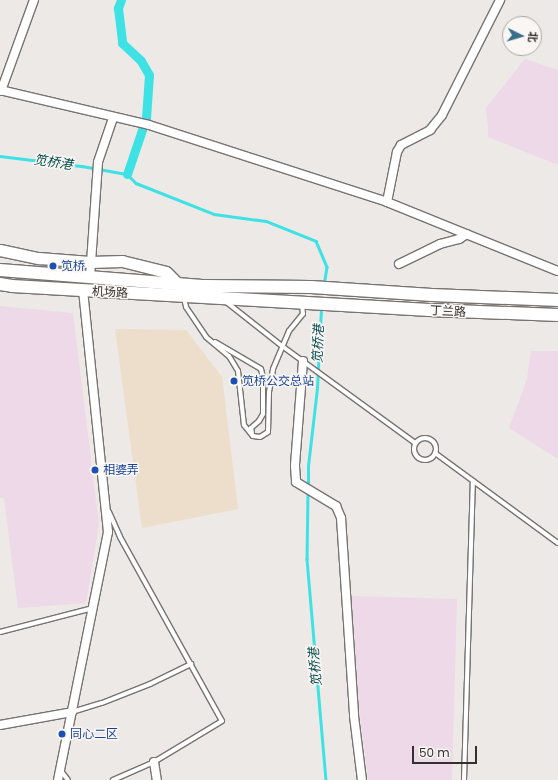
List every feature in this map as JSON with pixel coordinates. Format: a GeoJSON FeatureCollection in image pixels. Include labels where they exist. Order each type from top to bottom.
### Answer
{"type":"FeatureCollection","features":[{"type":"Feature","properties":{"kind":"main road"},"geometry":{"type":"LineString","coordinates":[[0,250],[39,258],[90,262],[122,261],[166,272],[181,290]]}},
{"type":"Feature","properties":{"kind":"main road","name":"机场路"},"geometry":{"type":"LineString","coordinates":[[0,270],[90,277],[181,290]]}},
{"type":"Feature","properties":{"kind":"main road","name":"机场路"},"geometry":{"type":"LineString","coordinates":[[0,284],[83,291],[181,290],[218,292]]}},
{"type":"Feature","properties":{"kind":"main road","name":"丁兰路"},"geometry":{"type":"LineString","coordinates":[[218,292],[311,287],[432,295],[558,300]]}},
{"type":"Feature","properties":{"kind":"main road"},"geometry":{"type":"LineString","coordinates":[[218,292],[307,303]]}},
{"type":"Feature","properties":{"kind":"main road","name":"丁兰路"},"geometry":{"type":"LineString","coordinates":[[307,303],[558,315]]}},
{"type":"Feature","properties":{"kind":"street"},"geometry":{"type":"LineString","coordinates":[[34,0],[0,91],[113,118],[145,124],[387,202],[558,271]]}},
{"type":"Feature","properties":{"kind":"street"},"geometry":{"type":"LineString","coordinates":[[387,202],[397,152],[401,145],[430,130],[442,116],[500,0]]}},
{"type":"Feature","properties":{"kind":"street"},"geometry":{"type":"LineString","coordinates":[[90,277],[98,165],[113,118]]}},
{"type":"Feature","properties":{"kind":"street"},"geometry":{"type":"LineString","coordinates":[[399,264],[440,244],[459,240],[467,234]]}},
{"type":"Feature","properties":{"kind":"street"},"geometry":{"type":"LineString","coordinates":[[58,780],[108,532],[107,508],[85,330],[83,291]]}},
{"type":"Feature","properties":{"kind":"street"},"geometry":{"type":"LineString","coordinates":[[306,363],[295,466],[296,482],[336,506],[340,518],[354,716],[362,780]]}},
{"type":"Feature","properties":{"kind":"street"},"geometry":{"type":"LineString","coordinates":[[0,725],[72,712]]}},
{"type":"Feature","properties":{"kind":"street"},"geometry":{"type":"LineString","coordinates":[[154,762],[157,780]]}},
{"type":"Feature","properties":{"kind":"lane"},"geometry":{"type":"LineString","coordinates":[[181,290],[186,307],[206,337],[229,356],[238,371],[244,425],[253,436],[260,437],[268,432],[268,392],[273,370],[289,331],[303,314],[307,303]]}},
{"type":"Feature","properties":{"kind":"lane"},"geometry":{"type":"LineString","coordinates":[[218,292],[282,346],[415,443]]}},
{"type":"Feature","properties":{"kind":"lane"},"geometry":{"type":"LineString","coordinates":[[206,337],[261,369],[263,378],[263,414],[259,421],[251,428],[253,436]]}},
{"type":"Feature","properties":{"kind":"lane"},"geometry":{"type":"LineString","coordinates":[[435,454],[430,459],[419,460],[413,450],[415,443],[421,438],[428,438],[434,443],[435,454],[558,543]]}},
{"type":"Feature","properties":{"kind":"lane"},"geometry":{"type":"LineString","coordinates":[[464,780],[473,481]]}},
{"type":"Feature","properties":{"kind":"lane"},"geometry":{"type":"LineString","coordinates":[[107,508],[120,537],[222,721],[154,762],[113,780]]}},
{"type":"Feature","properties":{"kind":"lane"},"geometry":{"type":"LineString","coordinates":[[0,632],[93,608]]}},
{"type":"Feature","properties":{"kind":"lane"},"geometry":{"type":"LineString","coordinates":[[72,712],[102,703],[150,684],[191,664]]}},
{"type":"Feature","properties":{"kind":"lane"},"geometry":{"type":"LineString","coordinates":[[60,770],[68,780]]}},
{"type":"Feature","properties":{"kind":"shaded area"},"geometry":{"type":"Polygon","coordinates":[[[525,59],[558,70],[558,165],[488,137],[486,108],[525,59]]]}},
{"type":"Feature","properties":{"kind":"shaded area"},"geometry":{"type":"Polygon","coordinates":[[[0,306],[73,313],[99,525],[86,603],[18,608],[4,498],[0,498],[0,306]]]}},
{"type":"Feature","properties":{"kind":"shaded area"},"geometry":{"type":"Polygon","coordinates":[[[115,329],[186,330],[222,377],[238,509],[142,528],[115,329]]]}},
{"type":"Feature","properties":{"kind":"shaded area"},"geometry":{"type":"Polygon","coordinates":[[[531,351],[558,351],[558,459],[509,428],[527,379],[531,351]]]}},
{"type":"Feature","properties":{"kind":"shaded area"},"geometry":{"type":"Polygon","coordinates":[[[351,596],[457,599],[452,780],[368,780],[360,715],[351,596]]]}},
{"type":"Feature","properties":{"kind":"waterway"},"geometry":{"type":"LineString","coordinates":[[121,0],[118,8],[122,43],[141,61],[149,75],[146,118],[127,174]]}},
{"type":"Feature","properties":{"kind":"waterway","name":"笕桥港"},"geometry":{"type":"LineString","coordinates":[[0,156],[82,166],[127,174],[136,183],[214,214],[266,221],[316,241],[327,267],[324,285]]}},
{"type":"Feature","properties":{"kind":"waterway","name":"笕桥港"},"geometry":{"type":"LineString","coordinates":[[308,486],[308,466],[317,388],[321,308]]}},
{"type":"Feature","properties":{"kind":"waterway","name":"笕桥港"},"geometry":{"type":"LineString","coordinates":[[308,491],[307,559],[326,780]]}},
{"type":"Feature","properties":{"kind":"place","name":"笕桥"},"geometry":{"type":"Point","coordinates":[53,266]}},
{"type":"Feature","properties":{"kind":"place","name":"笕桥公交总站"},"geometry":{"type":"Point","coordinates":[234,381]}},
{"type":"Feature","properties":{"kind":"place","name":"相婆弄"},"geometry":{"type":"Point","coordinates":[95,470]}},
{"type":"Feature","properties":{"kind":"place","name":"同心二区"},"geometry":{"type":"Point","coordinates":[62,734]}}]}
